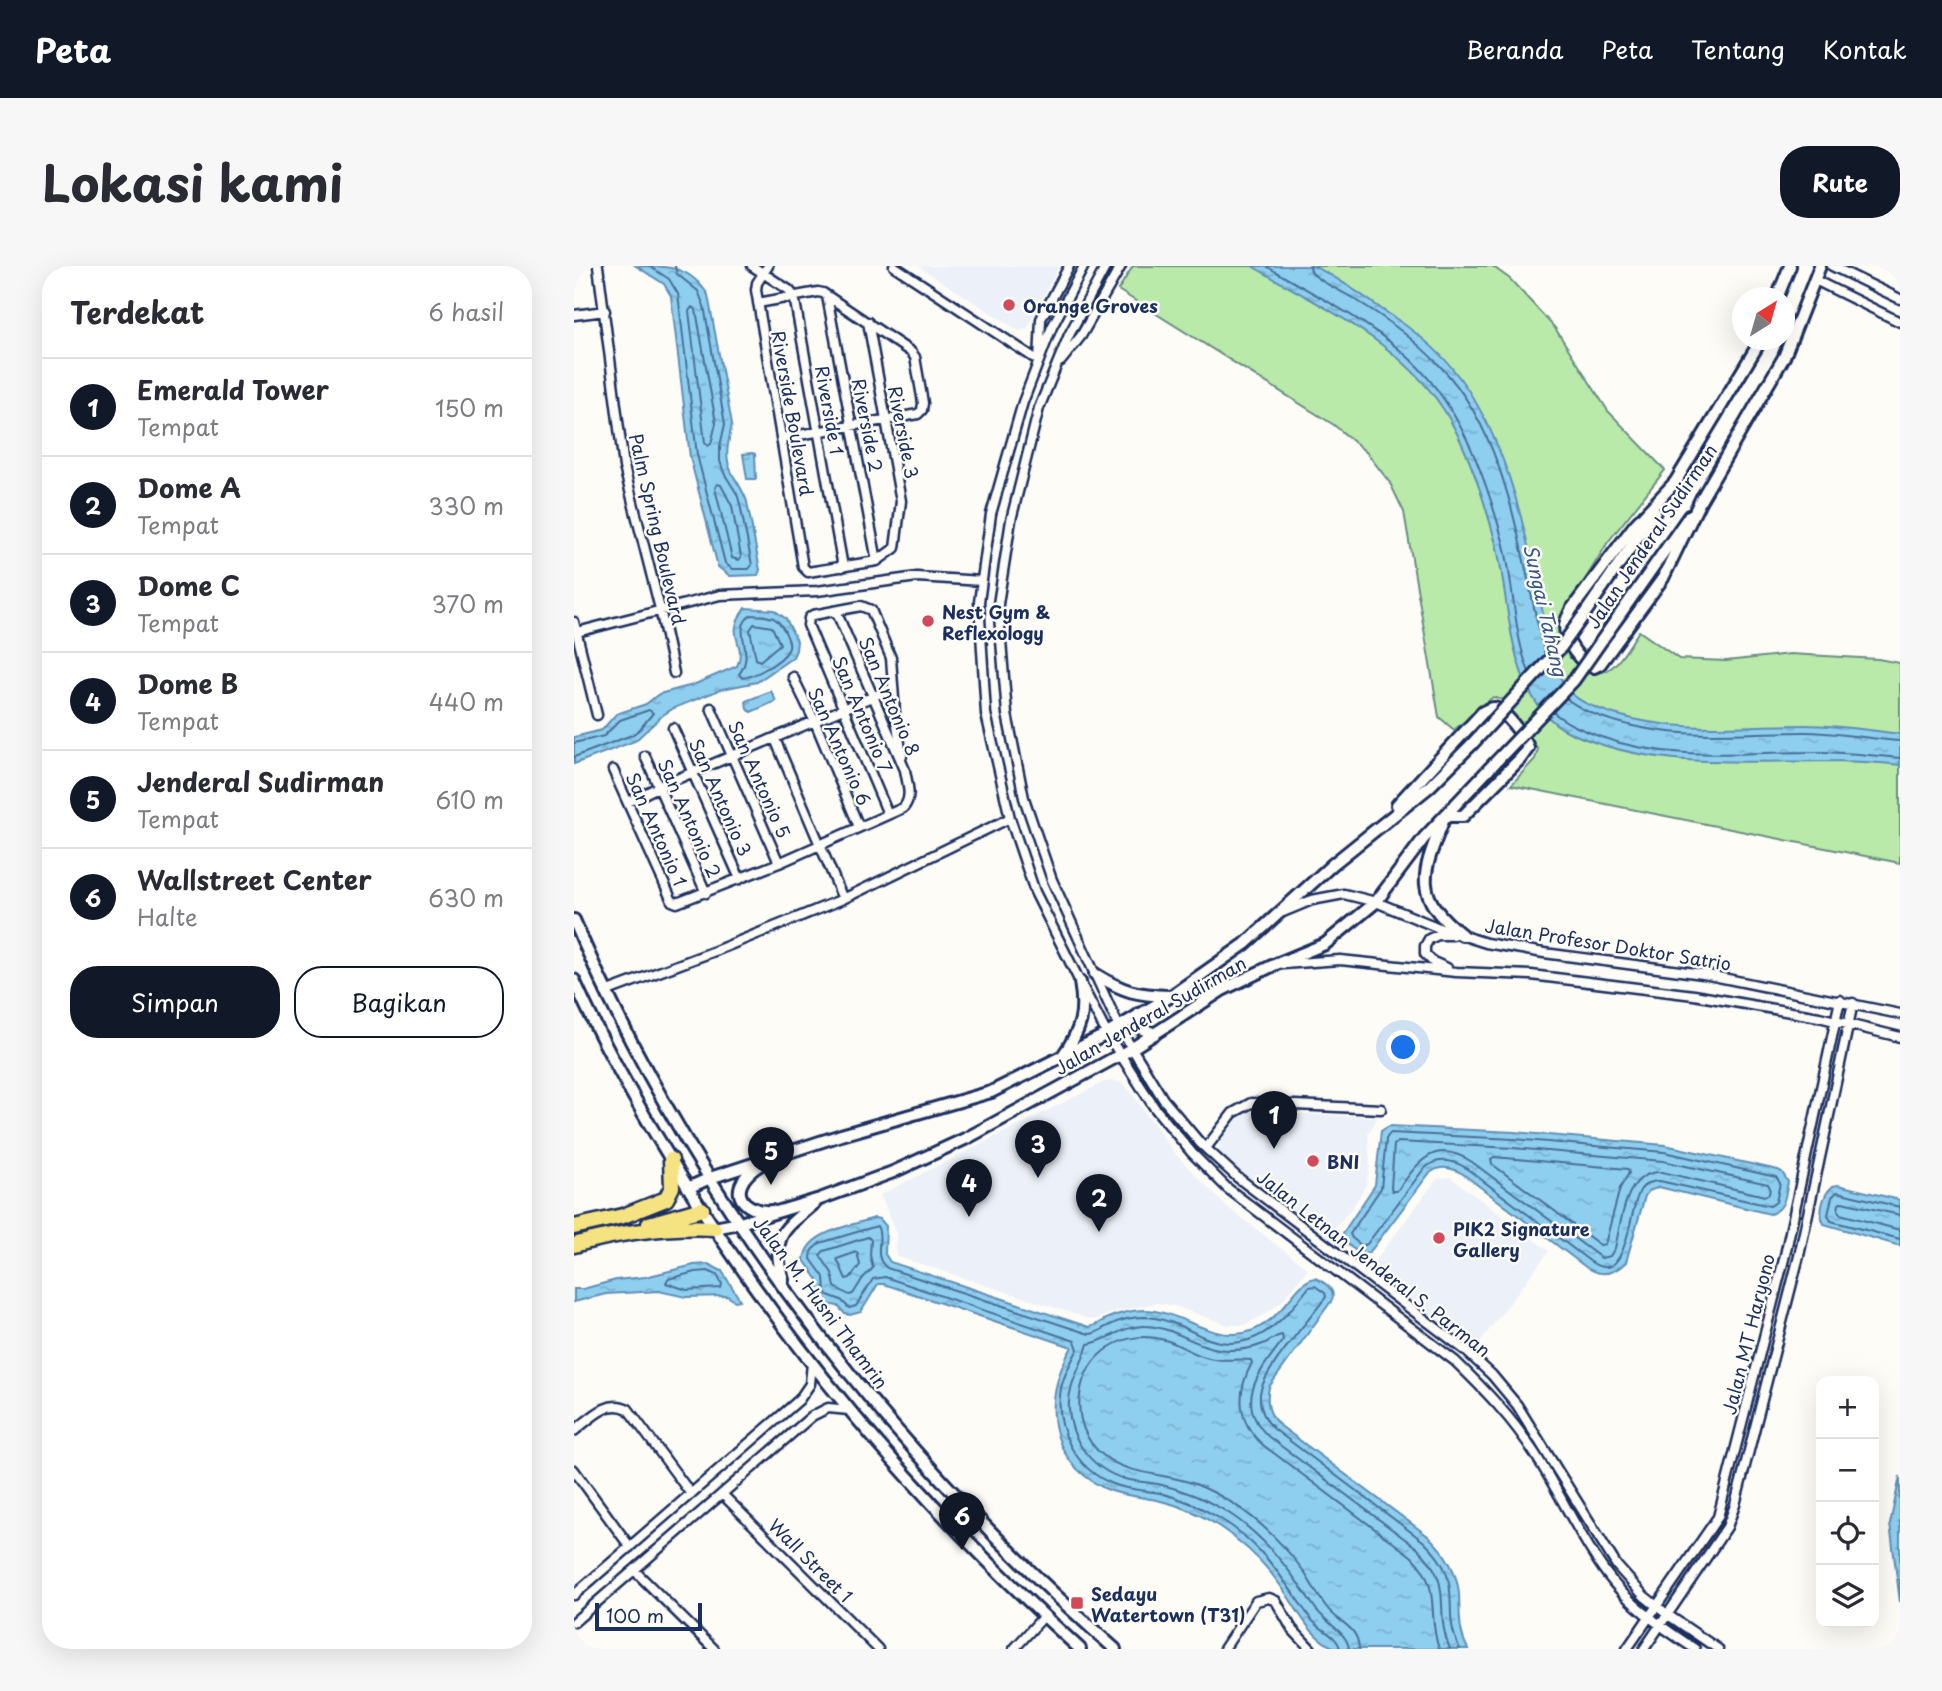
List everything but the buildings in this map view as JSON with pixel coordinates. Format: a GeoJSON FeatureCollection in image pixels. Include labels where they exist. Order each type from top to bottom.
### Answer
{"type":"FeatureCollection","features":[{"type":"Feature","properties":{"kind":"highway"},"geometry":{"type":"LineString","coordinates":[[574,1227],[623,1216],[666,1199],[672,1187],[671,1160]]}},
{"type":"Feature","properties":{"kind":"highway"},"geometry":{"type":"LineString","coordinates":[[574,1245],[702,1209]]}},
{"type":"Feature","properties":{"kind":"highway"},"geometry":{"type":"LineString","coordinates":[[606,1236],[682,1227],[715,1228]]}},
{"type":"Feature","properties":{"kind":"street","name":"Palm Spring Boulevard"},"geometry":{"type":"LineString","coordinates":[[598,266],[624,467],[674,673]]}},
{"type":"Feature","properties":{"kind":"street"},"geometry":{"type":"LineString","coordinates":[[752,266],[765,270],[793,296]]}},
{"type":"Feature","properties":{"kind":"street"},"geometry":{"type":"LineString","coordinates":[[894,266],[1039,361]]}},
{"type":"Feature","properties":{"kind":"street"},"geometry":{"type":"LineString","coordinates":[[1039,361],[1041,319],[1069,266]]}},
{"type":"Feature","properties":{"kind":"street","name":"Jalan Letnan Jenderal S. Parman"},"geometry":{"type":"LineString","coordinates":[[1084,266],[1052,327],[1023,402],[991,514],[979,602],[986,714],[1010,818],[1035,892],[1119,1054],[1154,1107],[1192,1153],[1227,1188],[1455,1361],[1481,1386],[1536,1454],[1607,1574],[1636,1606],[1695,1649]]}},
{"type":"Feature","properties":{"kind":"street"},"geometry":{"type":"LineString","coordinates":[[1055,370],[1081,336],[1121,266]]}},
{"type":"Feature","properties":{"kind":"street"},"geometry":{"type":"LineString","coordinates":[[1781,287],[1790,266]]}},
{"type":"Feature","properties":{"kind":"street","name":"Jalan Jenderal Sudirman"},"geometry":{"type":"LineString","coordinates":[[715,1228],[820,1199],[893,1172],[957,1142],[1131,1049],[1222,990],[1325,944],[1376,902],[1424,838],[1574,680],[1702,497],[1784,357],[1820,266]]}},
{"type":"Feature","properties":{"kind":"street"},"geometry":{"type":"LineString","coordinates":[[1832,266],[1900,299]]}},
{"type":"Feature","properties":{"kind":"street"},"geometry":{"type":"LineString","coordinates":[[1055,370],[1069,335],[1105,268]]}},
{"type":"Feature","properties":{"kind":"street","name":"Riverside Boulevard"},"geometry":{"type":"LineString","coordinates":[[765,270],[757,283],[758,303],[804,569],[808,572],[843,567]]}},
{"type":"Feature","properties":{"kind":"street"},"geometry":{"type":"LineString","coordinates":[[1815,280],[1900,322]]}},
{"type":"Feature","properties":{"kind":"street"},"geometry":{"type":"LineString","coordinates":[[758,303],[818,292],[915,357],[923,403],[918,414],[782,438]]}},
{"type":"Feature","properties":{"kind":"street","name":"Riverside 1"},"geometry":{"type":"LineString","coordinates":[[793,296],[843,567]]}},
{"type":"Feature","properties":{"kind":"street","name":"Riverside 2"},"geometry":{"type":"LineString","coordinates":[[827,296],[877,561]]}},
{"type":"Feature","properties":{"kind":"street"},"geometry":{"type":"LineString","coordinates":[[574,315],[605,311]]}},
{"type":"Feature","properties":{"kind":"street","name":"Riverside 3"},"geometry":{"type":"LineString","coordinates":[[868,323],[901,502],[895,548],[877,561]]}},
{"type":"Feature","properties":{"kind":"street","name":"Jalan Jenderal Sudirman"},"geometry":{"type":"LineString","coordinates":[[688,1188],[769,1158],[991,1092],[1107,1034],[1171,996],[1245,944],[1355,846],[1429,787],[1561,647],[1678,479],[1755,350]]}},
{"type":"Feature","properties":{"kind":"street","name":"Jalan Letnan Jenderal S. Parman"},"geometry":{"type":"LineString","coordinates":[[1055,370],[1039,408],[1011,520],[998,604],[1007,714],[1024,798],[1052,880],[1119,1027],[1163,1099],[1206,1148],[1246,1184],[1465,1350],[1492,1375],[1517,1405],[1546,1448],[1617,1566],[1657,1606],[1718,1649]]}},
{"type":"Feature","properties":{"kind":"street"},"geometry":{"type":"LineString","coordinates":[[1678,479],[1634,526],[1571,610],[1564,624],[1574,651],[1585,664],[1594,667],[1600,664],[1663,578],[1702,497]]}},
{"type":"Feature","properties":{"kind":"street"},"geometry":{"type":"LineString","coordinates":[[843,567],[877,561]]}},
{"type":"Feature","properties":{"kind":"street"},"geometry":{"type":"LineString","coordinates":[[576,632],[720,595],[817,591],[917,577],[982,582]]}},
{"type":"Feature","properties":{"kind":"street"},"geometry":{"type":"LineString","coordinates":[[836,611],[861,606],[871,610],[891,658],[905,770]]}},
{"type":"Feature","properties":{"kind":"street","name":"San Antonio 7"},"geometry":{"type":"LineString","coordinates":[[836,611],[813,615],[809,618],[808,625],[888,814]]}},
{"type":"Feature","properties":{"kind":"street","name":"San Antonio 8"},"geometry":{"type":"LineString","coordinates":[[836,611],[905,770],[908,803],[888,814]]}},
{"type":"Feature","properties":{"kind":"street"},"geometry":{"type":"LineString","coordinates":[[574,622],[597,715]]}},
{"type":"Feature","properties":{"kind":"street","name":"San Antonio 6"},"geometry":{"type":"LineString","coordinates":[[793,677],[859,827]]}},
{"type":"Feature","properties":{"kind":"street"},"geometry":{"type":"LineString","coordinates":[[628,802],[893,688]]}},
{"type":"Feature","properties":{"kind":"street","name":"San Antonio 5"},"geometry":{"type":"LineString","coordinates":[[711,708],[779,863]]}},
{"type":"Feature","properties":{"kind":"street"},"geometry":{"type":"LineString","coordinates":[[1355,846],[1415,787],[1483,712],[1491,708],[1498,709],[1527,740],[1528,748],[1463,816],[1445,816],[1427,864],[1427,894],[1444,922],[1462,935]]}},
{"type":"Feature","properties":{"kind":"street","name":"San Antonio 3"},"geometry":{"type":"LineString","coordinates":[[673,728],[740,879]]}},
{"type":"Feature","properties":{"kind":"street"},"geometry":{"type":"LineString","coordinates":[[775,739],[843,899]]}},
{"type":"Feature","properties":{"kind":"street","name":"San Antonio 2"},"geometry":{"type":"LineString","coordinates":[[645,756],[706,893]]}},
{"type":"Feature","properties":{"kind":"street","name":"San Antonio 1"},"geometry":{"type":"LineString","coordinates":[[613,770],[672,901],[677,903],[706,893]]}},
{"type":"Feature","properties":{"kind":"street"},"geometry":{"type":"LineString","coordinates":[[706,893],[888,814]]}},
{"type":"Feature","properties":{"kind":"street"},"geometry":{"type":"LineString","coordinates":[[605,992],[843,899],[1010,818]]}},
{"type":"Feature","properties":{"kind":"street","name":"Jalan Profesor Doktor Satrio"},"geometry":{"type":"LineString","coordinates":[[1277,915],[1312,900],[1344,894],[1376,902],[1439,928],[1486,943],[1703,974],[1900,1014]]}},
{"type":"Feature","properties":{"kind":"street","name":"Jalan M. Husni Thamrin"},"geometry":{"type":"LineString","coordinates":[[574,920],[605,992],[644,1065],[710,1178],[786,1290],[838,1359],[941,1479],[1031,1572],[1115,1649]]}},
{"type":"Feature","properties":{"kind":"street"},"geometry":{"type":"LineString","coordinates":[[1456,972],[1433,962],[1425,954],[1425,946],[1429,939],[1438,935],[1462,935]]}},
{"type":"Feature","properties":{"kind":"street"},"geometry":{"type":"LineString","coordinates":[[1274,965],[1340,960],[1456,972],[1531,975],[1681,993],[1836,1021],[1900,1037]]}},
{"type":"Feature","properties":{"kind":"street"},"geometry":{"type":"LineString","coordinates":[[1094,974],[1115,987],[1140,996],[1171,996]]}},
{"type":"Feature","properties":{"kind":"street"},"geometry":{"type":"LineString","coordinates":[[574,980],[578,1000],[671,1160],[773,1312],[851,1410],[959,1532],[1080,1649]]}},
{"type":"Feature","properties":{"kind":"street"},"geometry":{"type":"LineString","coordinates":[[1061,1059],[1073,1042],[1081,1023],[1083,1001],[1080,982]]}},
{"type":"Feature","properties":{"kind":"street","name":"Jalan MT Haryono"},"geometry":{"type":"LineString","coordinates":[[1627,1649],[1718,1517],[1785,1255],[1840,1000]]}},
{"type":"Feature","properties":{"kind":"street","name":"Jalan MT Haryono"},"geometry":{"type":"LineString","coordinates":[[1644,1649],[1727,1527],[1735,1505],[1799,1256],[1853,1003]]}},
{"type":"Feature","properties":{"kind":"street"},"geometry":{"type":"LineString","coordinates":[[1139,1014],[1137,1021],[1140,1028],[1155,1034]]}},
{"type":"Feature","properties":{"kind":"street"},"geometry":{"type":"LineString","coordinates":[[1206,1148],[1233,1113],[1251,1103],[1381,1109]]}},
{"type":"Feature","properties":{"kind":"street"},"geometry":{"type":"LineString","coordinates":[[769,1158],[744,1178],[740,1188],[741,1198],[750,1207],[760,1211],[792,1208]]}},
{"type":"Feature","properties":{"kind":"street"},"geometry":{"type":"LineString","coordinates":[[786,1290],[778,1259],[779,1241],[788,1227],[820,1199]]}},
{"type":"Feature","properties":{"kind":"street"},"geometry":{"type":"LineString","coordinates":[[574,1595],[799,1401],[810,1384],[812,1363]]}},
{"type":"Feature","properties":{"kind":"street"},"geometry":{"type":"LineString","coordinates":[[574,1431],[610,1405],[619,1404],[628,1409],[691,1494]]}},
{"type":"Feature","properties":{"kind":"street"},"geometry":{"type":"LineString","coordinates":[[574,1622],[820,1411],[836,1407],[851,1410]]}},
{"type":"Feature","properties":{"kind":"street"},"geometry":{"type":"LineString","coordinates":[[574,1470],[630,1547]]}},
{"type":"Feature","properties":{"kind":"street","name":"Wall Street 1"},"geometry":{"type":"LineString","coordinates":[[722,1494],[878,1649]]}},
{"type":"Feature","properties":{"kind":"street"},"geometry":{"type":"LineString","coordinates":[[634,1570],[714,1649]]}},
{"type":"Feature","properties":{"kind":"street"},"geometry":{"type":"LineString","coordinates":[[1224,1649],[1256,1601],[1269,1598],[1276,1601],[1292,1629],[1311,1649]]}},
{"type":"Feature","properties":{"kind":"street"},"geometry":{"type":"LineString","coordinates":[[1014,1649],[1044,1616]]}},
{"type":"Feature","properties":{"kind":"shaded area","name":"Orange Groves"},"geometry":{"type":"Polygon","coordinates":[[[918,266],[1059,266],[1027,329],[1019,331],[918,266]]]}},
{"type":"Feature","properties":{"kind":"shaded area"},"geometry":{"type":"Polygon","coordinates":[[[1104,1082],[1122,1083],[1130,1091],[1176,1155],[1226,1206],[1308,1269],[1282,1301],[1264,1315],[1244,1325],[1228,1325],[1175,1306],[1157,1303],[1118,1311],[1093,1320],[896,1256],[896,1230],[880,1195],[1104,1082]]]}},
{"type":"Feature","properties":{"kind":"shaded area"},"geometry":{"type":"Polygon","coordinates":[[[1250,1112],[1378,1117],[1368,1134],[1370,1166],[1366,1185],[1352,1208],[1330,1233],[1331,1244],[1222,1158],[1220,1142],[1236,1120],[1250,1112]]]}},
{"type":"Feature","properties":{"kind":"shaded area"},"geometry":{"type":"Polygon","coordinates":[[[1450,1177],[1549,1251],[1473,1351],[1367,1272],[1437,1179],[1450,1177]]]}},
{"type":"Feature","properties":{"kind":"green space"},"geometry":{"type":"Polygon","coordinates":[[[1133,266],[1492,266],[1510,279],[1555,328],[1608,411],[1665,470],[1608,542],[1562,617],[1564,639],[1582,673],[1603,672],[1617,663],[1639,631],[1679,659],[1726,661],[1790,654],[1878,659],[1900,663],[1900,863],[1511,785],[1535,759],[1538,749],[1503,700],[1493,697],[1454,730],[1439,717],[1404,512],[1390,483],[1367,453],[1334,425],[1118,290],[1133,266]]]}},
{"type":"Feature","properties":{"kind":"water"},"geometry":{"type":"Polygon","coordinates":[[[636,266],[659,266],[686,273],[701,285],[708,295],[732,424],[728,448],[729,467],[747,502],[760,570],[758,575],[730,576],[718,567],[690,457],[671,296],[664,284],[636,266]]]}},
{"type":"Feature","properties":{"kind":"water"},"geometry":{"type":"Polygon","coordinates":[[[1252,266],[1311,266],[1326,273],[1411,329],[1452,368],[1475,401],[1494,437],[1508,474],[1530,553],[1557,671],[1575,697],[1614,714],[1663,724],[1709,727],[1817,725],[1900,734],[1900,765],[1817,761],[1733,762],[1651,756],[1610,747],[1571,733],[1550,719],[1534,699],[1523,676],[1509,622],[1492,528],[1471,465],[1450,420],[1432,394],[1388,349],[1335,313],[1252,266]]]}},
{"type":"Feature","properties":{"kind":"water"},"geometry":{"type":"Polygon","coordinates":[[[743,454],[755,454],[756,479],[747,479],[743,454]]]}},
{"type":"Feature","properties":{"kind":"water"},"geometry":{"type":"Polygon","coordinates":[[[745,608],[774,610],[786,619],[797,641],[793,657],[757,682],[722,689],[674,708],[635,741],[574,764],[574,737],[602,730],[616,714],[646,704],[659,694],[693,685],[737,666],[740,651],[736,626],[745,608]]]}},
{"type":"Feature","properties":{"kind":"water"},"geometry":{"type":"Polygon","coordinates":[[[771,691],[776,701],[751,712],[747,709],[746,701],[771,691]]]}},
{"type":"Feature","properties":{"kind":"water"},"geometry":{"type":"Polygon","coordinates":[[[1389,1126],[1514,1132],[1665,1145],[1778,1170],[1788,1182],[1782,1205],[1770,1214],[1659,1187],[1649,1191],[1645,1196],[1626,1262],[1612,1272],[1602,1273],[1587,1268],[1463,1174],[1449,1168],[1440,1168],[1428,1175],[1372,1249],[1364,1253],[1348,1245],[1343,1233],[1375,1185],[1381,1131],[1389,1126]]]}},
{"type":"Feature","properties":{"kind":"water"},"geometry":{"type":"Polygon","coordinates":[[[1838,1185],[1900,1200],[1900,1246],[1824,1224],[1821,1214],[1824,1198],[1829,1189],[1838,1185]]]}},
{"type":"Feature","properties":{"kind":"water"},"geometry":{"type":"Polygon","coordinates":[[[874,1218],[880,1219],[886,1226],[885,1254],[890,1262],[1089,1327],[1117,1315],[1145,1310],[1171,1315],[1218,1332],[1244,1333],[1257,1328],[1278,1313],[1307,1281],[1315,1278],[1325,1284],[1331,1289],[1332,1300],[1269,1387],[1270,1411],[1278,1424],[1428,1536],[1440,1548],[1456,1577],[1461,1629],[1468,1649],[1335,1648],[1317,1637],[1265,1566],[1227,1532],[1188,1510],[1110,1491],[1085,1476],[1070,1461],[1060,1444],[1055,1425],[1056,1386],[1072,1347],[884,1284],[878,1284],[861,1312],[845,1314],[838,1306],[826,1304],[817,1292],[818,1280],[804,1260],[807,1250],[813,1242],[831,1231],[874,1218]]]}},
{"type":"Feature","properties":{"kind":"water"},"geometry":{"type":"Polygon","coordinates":[[[708,1264],[722,1271],[740,1300],[735,1301],[727,1296],[686,1297],[659,1291],[606,1294],[574,1302],[574,1289],[708,1264]]]}},
{"type":"Feature","properties":{"kind":"water"},"geometry":{"type":"Polygon","coordinates":[[[1900,1476],[1900,1602],[1890,1524],[1900,1476]]]}},
{"type":"Feature","properties":{"kind":"place","name":"Orange Groves"},"geometry":{"type":"Point","coordinates":[1009,305]}},
{"type":"Feature","properties":{"kind":"place","name":"Nest Gym & Reflexology"},"geometry":{"type":"Point","coordinates":[928,621]}},
{"type":"Feature","properties":{"kind":"place","name":"Emerald Tower"},"geometry":{"type":"Point","coordinates":[1274,1149]}},
{"type":"Feature","properties":{"kind":"place","name":"BNI"},"geometry":{"type":"Point","coordinates":[1313,1161]}},
{"type":"Feature","properties":{"kind":"place","name":"Dome C"},"geometry":{"type":"Point","coordinates":[1038,1178]}},
{"type":"Feature","properties":{"kind":"place","name":"Jenderal Sudirman"},"geometry":{"type":"Point","coordinates":[771,1185]}},
{"type":"Feature","properties":{"kind":"place","name":"Dome B"},"geometry":{"type":"Point","coordinates":[969,1217]}},
{"type":"Feature","properties":{"kind":"place","name":"Dome A"},"geometry":{"type":"Point","coordinates":[1099,1232]}},
{"type":"Feature","properties":{"kind":"place","name":"PIK2 Signature Gallery"},"geometry":{"type":"Point","coordinates":[1439,1238]}},
{"type":"Feature","properties":{"kind":"place","name":"Wallstreet Center"},"geometry":{"type":"Point","coordinates":[962,1550]}},
{"type":"Feature","properties":{"kind":"place","name":"Sedayu Watertown (T31)"},"geometry":{"type":"Point","coordinates":[1077,1603]}},
{"type":"Feature","properties":{"kind":"water label","name":"Sungai Tahang"},"geometry":{"type":"Point","coordinates":[1546,610]}}]}
